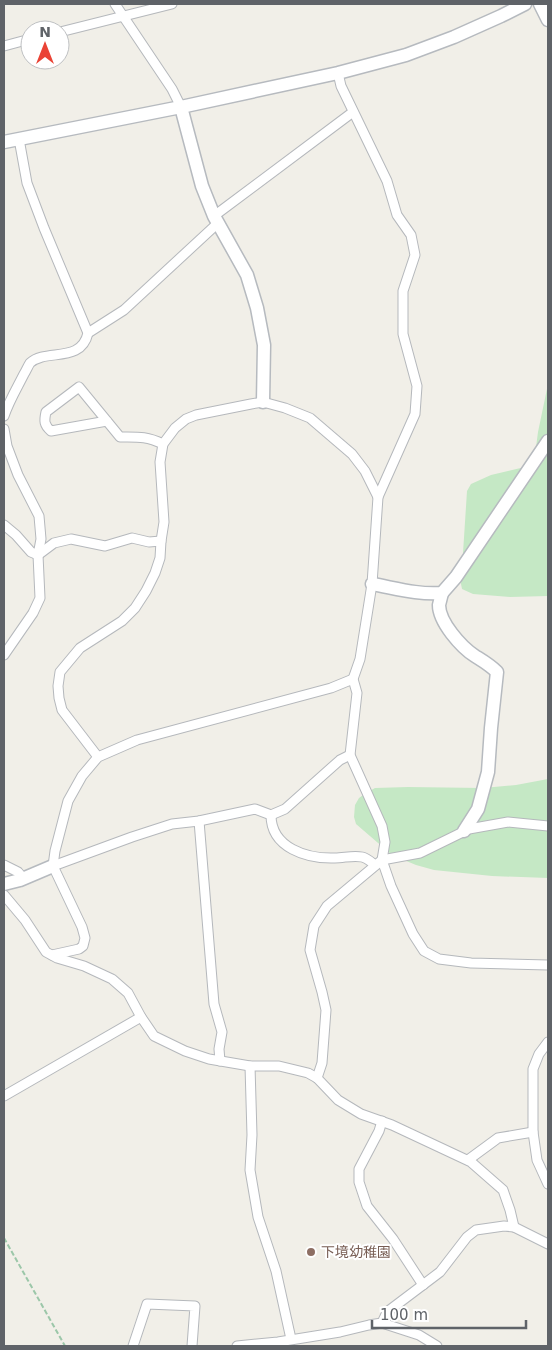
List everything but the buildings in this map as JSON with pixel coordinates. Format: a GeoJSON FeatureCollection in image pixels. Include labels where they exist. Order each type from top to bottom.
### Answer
{"type":"FeatureCollection","features":[{"type":"Feature","properties":{"kind":"street"},"geometry":{"type":"LineString","coordinates":[[115,4],[172,89],[181,107],[202,186],[216,220],[247,275],[257,308],[264,345],[263,402]]}},
{"type":"Feature","properties":{"kind":"street"},"geometry":{"type":"LineString","coordinates":[[70,29],[172,4]]}},
{"type":"Feature","properties":{"kind":"street"},"geometry":{"type":"LineString","coordinates":[[4,142],[181,107],[338,73],[406,55],[454,37],[525,4]]}},
{"type":"Feature","properties":{"kind":"street"},"geometry":{"type":"LineString","coordinates":[[540,4],[548,20]]}},
{"type":"Feature","properties":{"kind":"street"},"geometry":{"type":"LineString","coordinates":[[4,46],[20,42]]}},
{"type":"Feature","properties":{"kind":"street"},"geometry":{"type":"LineString","coordinates":[[338,73],[341,86],[387,181],[397,215],[411,235],[415,255],[404,291],[404,334],[418,386],[416,414],[378,497],[372,584],[360,659],[353,679],[357,693],[350,755],[382,826],[385,842],[378,863]]}},
{"type":"Feature","properties":{"kind":"street"},"geometry":{"type":"LineString","coordinates":[[88,334],[124,310],[216,220],[353,112]]}},
{"type":"Feature","properties":{"kind":"street"},"geometry":{"type":"LineString","coordinates":[[4,416],[6,408],[30,364],[40,358],[78,349],[86,342],[88,334],[27,183],[20,139]]}},
{"type":"Feature","properties":{"kind":"street"},"geometry":{"type":"LineString","coordinates":[[107,421],[51,431],[46,427],[44,420],[46,412],[79,387],[107,421],[120,437],[140,436],[150,438],[162,444]]}},
{"type":"Feature","properties":{"kind":"street"},"geometry":{"type":"LineString","coordinates":[[98,757],[62,710],[58,686],[60,672],[80,648],[122,621],[135,608],[155,573],[160,558],[164,522],[160,462],[162,444],[175,428],[186,419],[196,415],[263,402],[285,408],[310,418],[352,454],[365,471],[378,497]]}},
{"type":"Feature","properties":{"kind":"street"},"geometry":{"type":"LineString","coordinates":[[4,430],[7,446],[18,475],[39,516],[41,539],[38,555],[40,598],[33,613],[4,655]]}},
{"type":"Feature","properties":{"kind":"street"},"geometry":{"type":"LineString","coordinates":[[464,831],[478,809],[488,772],[497,672],[491,665],[473,655],[457,640],[444,622],[439,606],[442,593],[456,577],[548,441]]}},
{"type":"Feature","properties":{"kind":"street"},"geometry":{"type":"LineString","coordinates":[[4,525],[32,552],[38,555]]}},
{"type":"Feature","properties":{"kind":"street"},"geometry":{"type":"LineString","coordinates":[[38,555],[54,543],[71,539],[105,546],[132,538],[149,542],[161,541]]}},
{"type":"Feature","properties":{"kind":"street"},"geometry":{"type":"LineString","coordinates":[[372,584],[418,593],[442,593]]}},
{"type":"Feature","properties":{"kind":"street"},"geometry":{"type":"LineString","coordinates":[[52,955],[79,949],[83,946],[84,938],[79,920],[53,866],[55,850],[68,800],[82,776],[98,757],[137,740],[331,688],[353,679]]}},
{"type":"Feature","properties":{"kind":"street"},"geometry":{"type":"LineString","coordinates":[[4,884],[172,824],[200,821],[255,809],[271,815],[285,809],[340,760],[350,755]]}},
{"type":"Feature","properties":{"kind":"street"},"geometry":{"type":"LineString","coordinates":[[271,815],[271,826],[281,843],[300,854],[320,858],[364,857],[378,863],[413,934],[424,951],[439,959],[471,963],[548,965]]}},
{"type":"Feature","properties":{"kind":"street"},"geometry":{"type":"LineString","coordinates":[[200,821],[214,1004],[222,1032],[219,1049],[220,1061]]}},
{"type":"Feature","properties":{"kind":"street"},"geometry":{"type":"LineString","coordinates":[[317,1078],[322,1063],[326,1010],[310,950],[314,926],[327,906],[378,863],[420,853],[469,829],[508,822],[548,826]]}},
{"type":"Feature","properties":{"kind":"street"},"geometry":{"type":"LineString","coordinates":[[4,865],[18,872],[24,878]]}},
{"type":"Feature","properties":{"kind":"street"},"geometry":{"type":"LineString","coordinates":[[4,895],[25,920],[46,952],[112,979],[128,994],[154,1036],[185,1051],[220,1061],[250,1066],[279,1066],[308,1073],[317,1078],[338,1100],[361,1114],[392,1124],[471,1162],[503,1190],[514,1227]]}},
{"type":"Feature","properties":{"kind":"street"},"geometry":{"type":"LineString","coordinates":[[4,1096],[141,1017]]}},
{"type":"Feature","properties":{"kind":"street"},"geometry":{"type":"LineString","coordinates":[[548,1042],[539,1054],[533,1069],[533,1132],[537,1160],[548,1184]]}},
{"type":"Feature","properties":{"kind":"street"},"geometry":{"type":"LineString","coordinates":[[250,1066],[252,1135],[250,1170],[258,1217],[276,1271],[291,1340]]}},
{"type":"Feature","properties":{"kind":"street"},"geometry":{"type":"LineString","coordinates":[[382,1121],[379,1131],[359,1169],[359,1182],[367,1206],[394,1239],[423,1285]]}},
{"type":"Feature","properties":{"kind":"street"},"geometry":{"type":"LineString","coordinates":[[468,1160],[498,1138],[533,1132]]}},
{"type":"Feature","properties":{"kind":"street"},"geometry":{"type":"LineString","coordinates":[[382,1323],[387,1312],[440,1272],[467,1237],[476,1230],[504,1226],[514,1227],[548,1244]]}},
{"type":"Feature","properties":{"kind":"street"},"geometry":{"type":"LineString","coordinates":[[133,1346],[147,1304],[195,1306],[192,1346]]}},
{"type":"Feature","properties":{"kind":"street"},"geometry":{"type":"LineString","coordinates":[[237,1346],[279,1344],[291,1340],[382,1323],[419,1335],[437,1346]]}},
{"type":"Feature","properties":{"kind":"path"},"geometry":{"type":"LineString","coordinates":[[4,1238],[65,1346]]}},
{"type":"Feature","properties":{"kind":"green space"},"geometry":{"type":"Polygon","coordinates":[[[548,384],[548,596],[510,597],[473,594],[462,589],[461,584],[467,491],[471,484],[491,475],[529,466],[535,455],[548,384]]]}},
{"type":"Feature","properties":{"kind":"green space"},"geometry":{"type":"Polygon","coordinates":[[[548,779],[548,878],[492,876],[434,870],[416,865],[392,855],[356,824],[354,817],[355,805],[359,798],[375,788],[483,788],[516,785],[548,779]]]}},
{"type":"Feature","properties":{"kind":"place","name":"下境幼稚園"},"geometry":{"type":"Point","coordinates":[311,1252]}}]}
